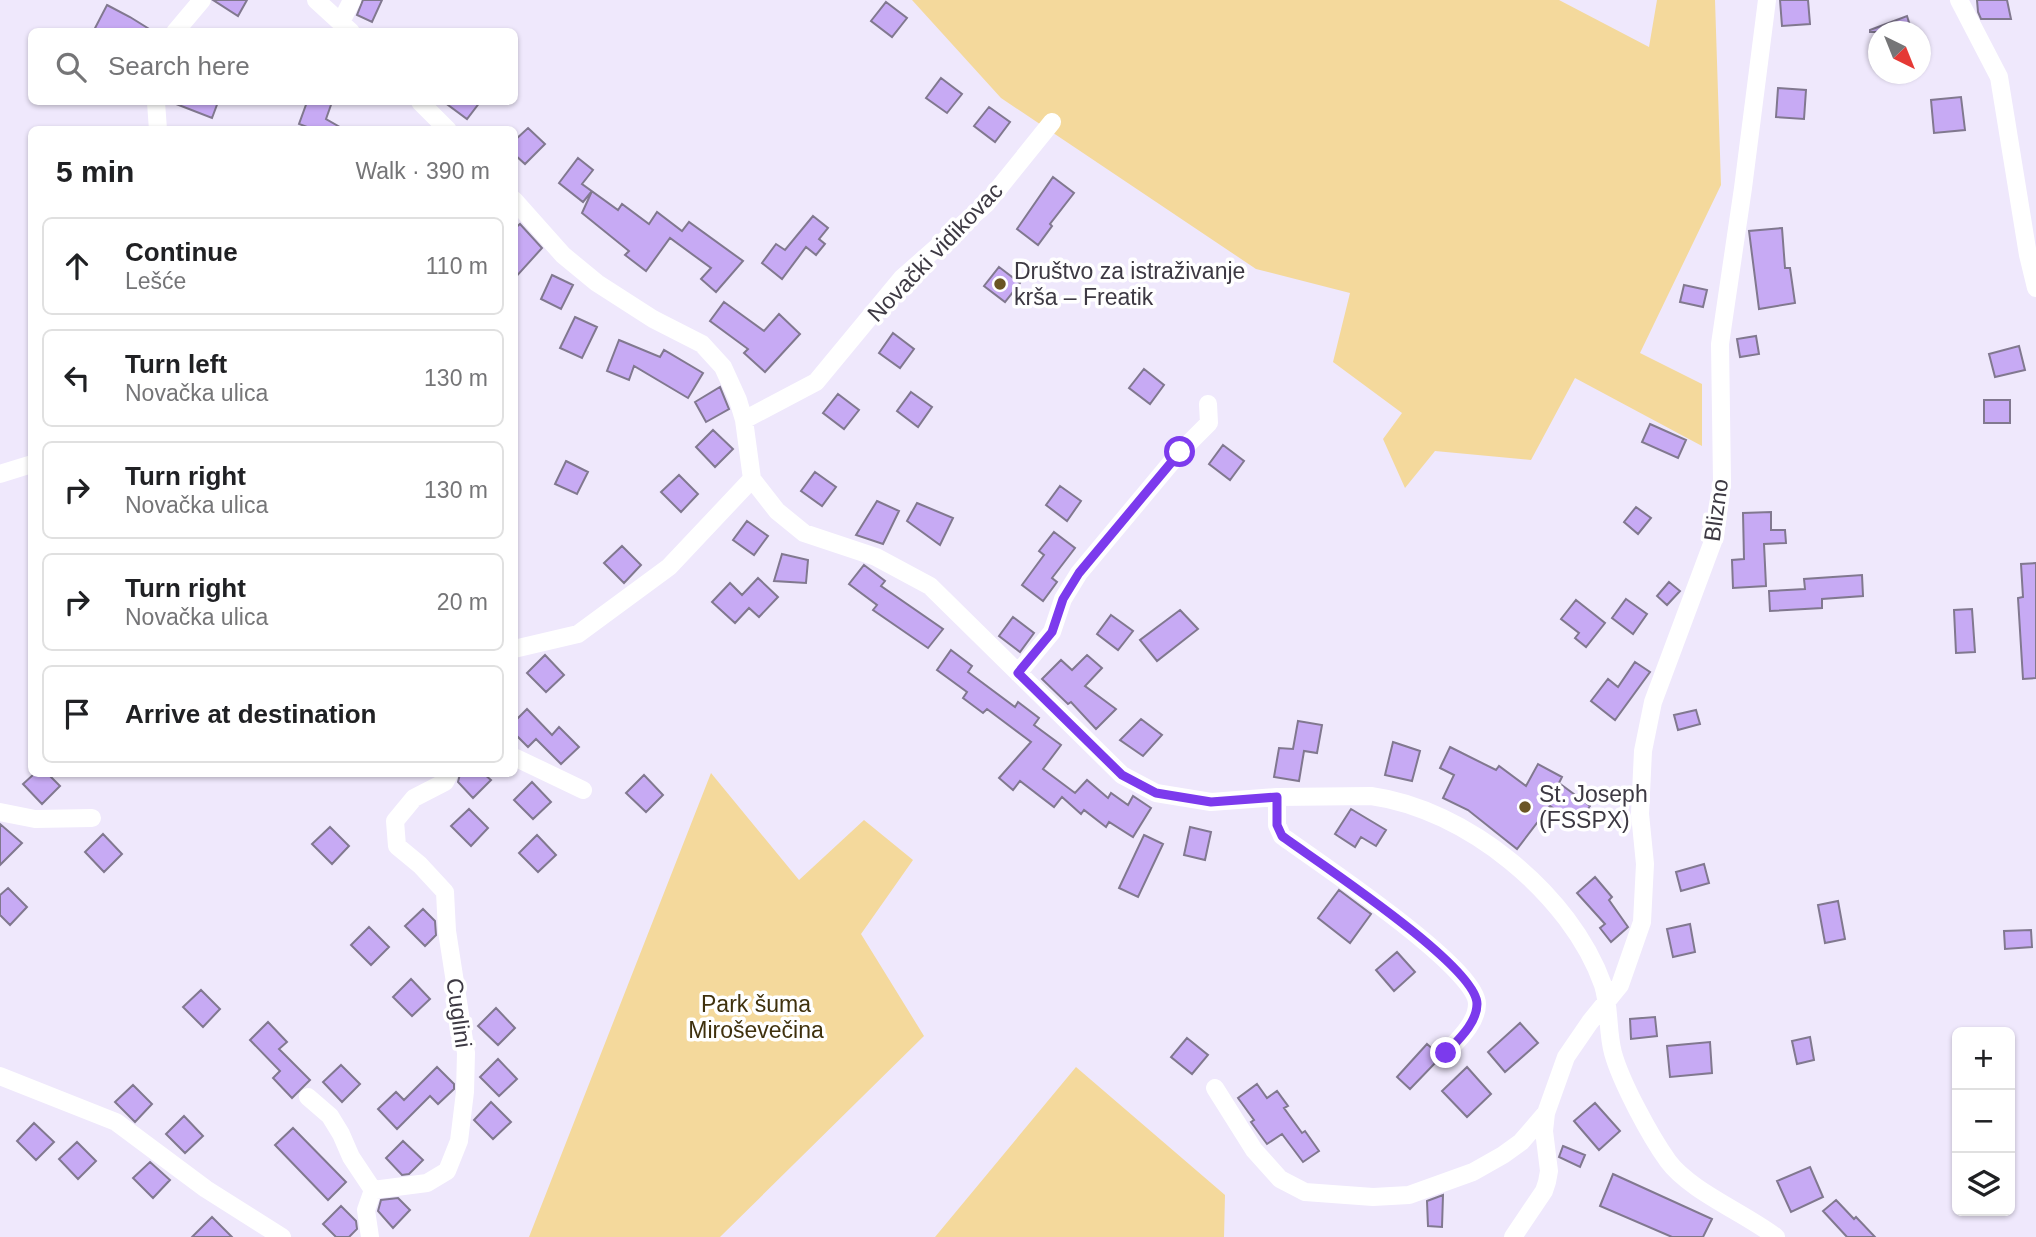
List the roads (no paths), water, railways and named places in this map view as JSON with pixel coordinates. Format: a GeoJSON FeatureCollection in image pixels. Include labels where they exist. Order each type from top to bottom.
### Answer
{"type":"FeatureCollection","features":[{"type":"Feature","properties":{"kind":"street"},"geometry":{"type":"LineString","coordinates":[[178,28],[202,0]]}},
{"type":"Feature","properties":{"kind":"street"},"geometry":{"type":"LineString","coordinates":[[316,0],[346,27],[352,0]]}},
{"type":"Feature","properties":{"kind":"street","name":"Blizno"},"geometry":{"type":"LineString","coordinates":[[1546,1113],[1566,1057],[1620,985],[1642,922],[1644,864],[1640,814],[1643,751],[1653,702],[1715,536],[1722,481],[1720,344],[1767,0]]}},
{"type":"Feature","properties":{"kind":"street"},"geometry":{"type":"LineString","coordinates":[[1959,0],[1999,76],[2028,255],[2036,288]]}},
{"type":"Feature","properties":{"kind":"street"},"geometry":{"type":"LineString","coordinates":[[156,105],[158,126]]}},
{"type":"Feature","properties":{"kind":"street"},"geometry":{"type":"LineString","coordinates":[[423,105],[444,126]]}},
{"type":"Feature","properties":{"kind":"street","name":"Novački vidikovac"},"geometry":{"type":"LineString","coordinates":[[744,420],[816,382],[902,278],[986,204],[1052,122]]}},
{"type":"Feature","properties":{"kind":"street"},"geometry":{"type":"LineString","coordinates":[[518,204],[563,255],[597,283],[653,318],[702,344],[723,367],[744,420],[752,479],[777,511],[804,533],[876,557],[930,586],[1122,775],[1156,793],[1211,802],[1277,797],[1386,798],[1425,812],[1488,843],[1530,877],[1582,941],[1604,987],[1613,1055],[1642,1116],[1671,1165],[1691,1183],[1751,1218],[1774,1236]]}},
{"type":"Feature","properties":{"kind":"street"},"geometry":{"type":"LineString","coordinates":[[1018,673],[1052,632],[1063,599],[1079,573],[1180,452],[1209,423],[1208,404]]}},
{"type":"Feature","properties":{"kind":"street"},"geometry":{"type":"LineString","coordinates":[[0,474],[28,465]]}},
{"type":"Feature","properties":{"kind":"street"},"geometry":{"type":"LineString","coordinates":[[518,648],[578,634],[668,567],[752,479]]}},
{"type":"Feature","properties":{"kind":"street"},"geometry":{"type":"LineString","coordinates":[[518,759],[583,790]]}},
{"type":"Feature","properties":{"kind":"street","name":"Cuglini"},"geometry":{"type":"LineString","coordinates":[[373,1190],[427,1183],[447,1171],[459,1141],[466,1052],[447,931],[445,892],[397,846],[395,821],[414,798],[445,782],[448,777]]}},
{"type":"Feature","properties":{"kind":"street"},"geometry":{"type":"LineString","coordinates":[[1277,797],[1277,825],[1282,836],[1434,949],[1469,984],[1477,1003],[1475,1014],[1461,1037],[1446,1053]]}},
{"type":"Feature","properties":{"kind":"street"},"geometry":{"type":"LineString","coordinates":[[0,813],[35,819],[92,818]]}},
{"type":"Feature","properties":{"kind":"street"},"geometry":{"type":"LineString","coordinates":[[0,1076],[116,1122],[206,1189],[282,1237]]}},
{"type":"Feature","properties":{"kind":"street"},"geometry":{"type":"LineString","coordinates":[[1215,1088],[1254,1150],[1280,1179],[1305,1192],[1362,1196],[1409,1195],[1473,1172],[1503,1155],[1521,1142],[1546,1113]]}},
{"type":"Feature","properties":{"kind":"street"},"geometry":{"type":"LineString","coordinates":[[308,1097],[330,1116],[351,1157],[373,1190],[366,1210],[370,1237]]}},
{"type":"Feature","properties":{"kind":"street"},"geometry":{"type":"LineString","coordinates":[[1513,1237],[1544,1191],[1547,1182],[1549,1171],[1544,1130],[1546,1113]]}},
{"type":"Feature","properties":{"kind":"place","name":"Društvo za istraživanje krša – Freatik"},"geometry":{"type":"Point","coordinates":[1000,284]}},
{"type":"Feature","properties":{"kind":"place","name":"St. Joseph (FSSPX)"},"geometry":{"type":"Point","coordinates":[1525,807]}},
{"type":"Feature","properties":{"kind":"park label","name":"Park šuma Miroševečina"},"geometry":{"type":"Point","coordinates":[756,1017]}}]}
